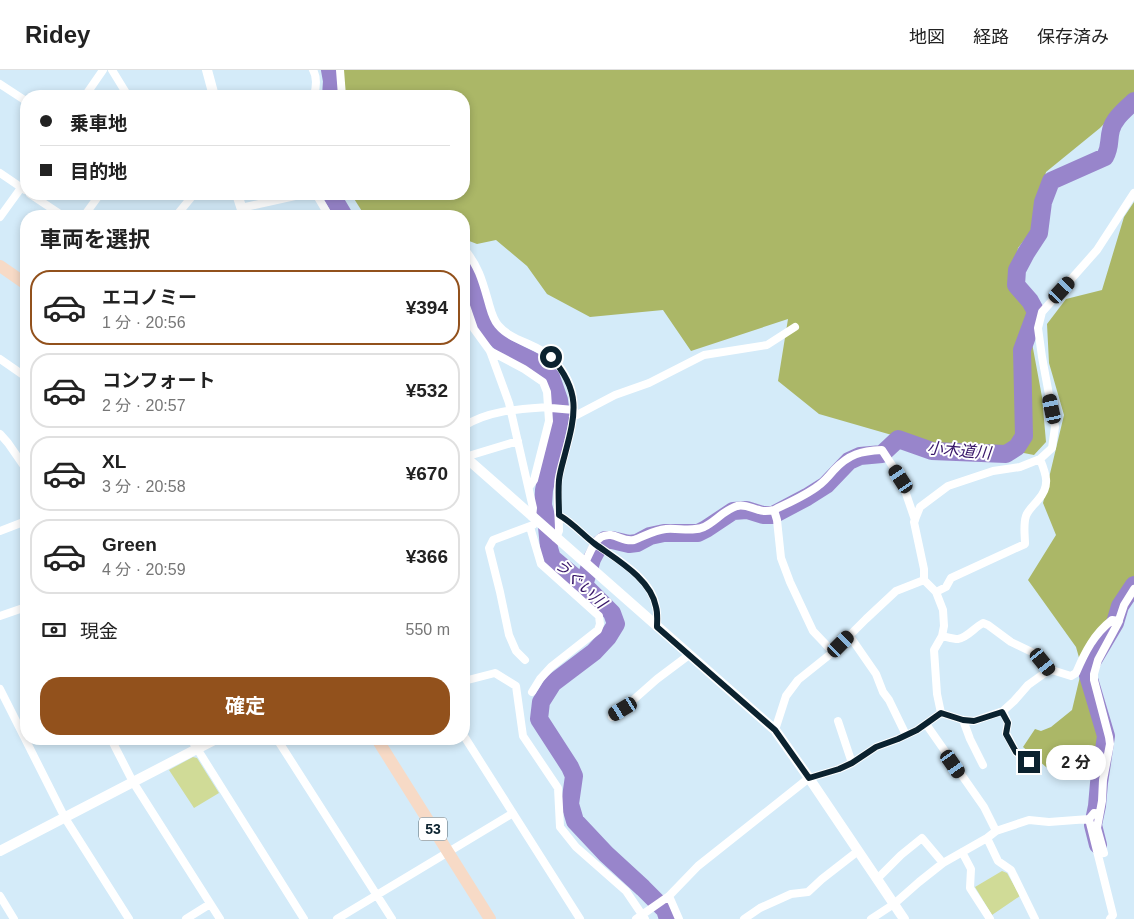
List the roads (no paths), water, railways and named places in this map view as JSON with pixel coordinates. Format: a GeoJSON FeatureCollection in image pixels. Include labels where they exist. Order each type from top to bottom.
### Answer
{"type":"FeatureCollection","features":[{"type":"Feature","properties":{"kind":"main road"},"geometry":{"type":"LineString","coordinates":[[0,266],[20,280]]}},
{"type":"Feature","properties":{"kind":"main road","name":"53"},"geometry":{"type":"LineString","coordinates":[[381,745],[490,919]]}},
{"type":"Feature","properties":{"kind":"street"},"geometry":{"type":"LineString","coordinates":[[89,90],[103,70]]}},
{"type":"Feature","properties":{"kind":"street"},"geometry":{"type":"LineString","coordinates":[[112,70],[124,90]]}},
{"type":"Feature","properties":{"kind":"street"},"geometry":{"type":"LineString","coordinates":[[207,70],[212,90]]}},
{"type":"Feature","properties":{"kind":"street"},"geometry":{"type":"LineString","coordinates":[[314,70],[316,74],[316,90]]}},
{"type":"Feature","properties":{"kind":"street"},"geometry":{"type":"LineString","coordinates":[[340,70],[342,90]]}},
{"type":"Feature","properties":{"kind":"street"},"geometry":{"type":"LineString","coordinates":[[0,84],[20,97]]}},
{"type":"Feature","properties":{"kind":"street"},"geometry":{"type":"LineString","coordinates":[[0,173],[20,184]]}},
{"type":"Feature","properties":{"kind":"street"},"geometry":{"type":"LineString","coordinates":[[0,217],[20,193]]}},
{"type":"Feature","properties":{"kind":"street"},"geometry":{"type":"LineString","coordinates":[[941,713],[937,694],[934,650],[942,636],[944,626],[943,610],[936,592],[924,580],[924,569],[914,522],[920,507],[948,486],[993,471],[1020,467],[1040,459],[1052,448],[1056,427],[1038,328],[1042,312],[1097,250],[1134,193]]}},
{"type":"Feature","properties":{"kind":"street"},"geometry":{"type":"LineString","coordinates":[[39,200],[54,210]]}},
{"type":"Feature","properties":{"kind":"street"},"geometry":{"type":"LineString","coordinates":[[181,210],[189,200]]}},
{"type":"Feature","properties":{"kind":"street"},"geometry":{"type":"LineString","coordinates":[[249,210],[283,200]]}},
{"type":"Feature","properties":{"kind":"street"},"geometry":{"type":"LineString","coordinates":[[470,256],[480,275],[497,324],[508,335],[551,357],[561,368],[572,391],[574,413],[559,479],[559,531],[556,537]]}},
{"type":"Feature","properties":{"kind":"street"},"geometry":{"type":"LineString","coordinates":[[470,317],[474,329],[490,351],[511,410],[529,487],[541,564],[598,616],[600,624],[598,630],[551,667],[532,692]]}},
{"type":"Feature","properties":{"kind":"street"},"geometry":{"type":"LineString","coordinates":[[470,423],[511,410],[548,407],[574,413],[649,383],[704,355],[767,346],[795,327]]}},
{"type":"Feature","properties":{"kind":"street"},"geometry":{"type":"LineString","coordinates":[[490,351],[524,369],[543,382],[547,392],[549,421],[534,480],[529,487]]}},
{"type":"Feature","properties":{"kind":"street"},"geometry":{"type":"LineString","coordinates":[[0,360],[20,373]]}},
{"type":"Feature","properties":{"kind":"street"},"geometry":{"type":"LineString","coordinates":[[0,434],[20,460]]}},
{"type":"Feature","properties":{"kind":"street"},"geometry":{"type":"LineString","coordinates":[[470,454],[518,441]]}},
{"type":"Feature","properties":{"kind":"street"},"geometry":{"type":"LineString","coordinates":[[585,563],[600,538],[609,535],[632,540],[650,532],[665,529],[691,530],[704,527],[736,506],[743,505],[766,511],[774,510],[816,488],[845,460],[865,451],[882,450],[901,479],[915,520]]}},
{"type":"Feature","properties":{"kind":"street"},"geometry":{"type":"LineString","coordinates":[[936,592],[946,587],[952,578],[1025,544],[1025,517],[1043,495],[1046,483],[1046,476],[1040,459]]}},
{"type":"Feature","properties":{"kind":"street"},"geometry":{"type":"LineString","coordinates":[[470,462],[534,522],[556,537],[775,730],[904,919]]}},
{"type":"Feature","properties":{"kind":"street"},"geometry":{"type":"LineString","coordinates":[[774,510],[777,520],[781,558],[790,582],[813,631],[833,652]]}},
{"type":"Feature","properties":{"kind":"street"},"geometry":{"type":"LineString","coordinates":[[559,515],[595,544],[616,557],[648,588],[656,606],[657,627]]}},
{"type":"Feature","properties":{"kind":"street"},"geometry":{"type":"LineString","coordinates":[[525,660],[516,651],[508,635],[490,548],[493,540],[534,522]]}},
{"type":"Feature","properties":{"kind":"street"},"geometry":{"type":"LineString","coordinates":[[0,531],[20,523]]}},
{"type":"Feature","properties":{"kind":"street"},"geometry":{"type":"LineString","coordinates":[[775,730],[786,696],[798,680],[833,652],[896,590],[924,580]]}},
{"type":"Feature","properties":{"kind":"street"},"geometry":{"type":"LineString","coordinates":[[1098,854],[1104,853],[1097,828],[1110,744],[1094,674],[1098,660],[1119,621],[1124,605],[1134,589]]}},
{"type":"Feature","properties":{"kind":"street"},"geometry":{"type":"LineString","coordinates":[[0,616],[20,609]]}},
{"type":"Feature","properties":{"kind":"street"},"geometry":{"type":"LineString","coordinates":[[942,636],[959,639],[965,637],[983,623],[1011,642],[1036,654],[1049,670],[1071,676],[1076,674],[1086,650],[1103,627],[1112,620],[1119,621]]}},
{"type":"Feature","properties":{"kind":"street"},"geometry":{"type":"LineString","coordinates":[[849,635],[876,674],[883,692],[889,700],[906,735]]}},
{"type":"Feature","properties":{"kind":"street"},"geometry":{"type":"LineString","coordinates":[[612,716],[689,654]]}},
{"type":"Feature","properties":{"kind":"street"},"geometry":{"type":"LineString","coordinates":[[941,713],[963,720],[974,721],[1002,712],[1028,685],[1049,670]]}},
{"type":"Feature","properties":{"kind":"street"},"geometry":{"type":"LineString","coordinates":[[470,679],[495,673],[516,686],[523,736],[558,788],[560,827],[576,847],[626,891],[641,918],[669,896],[698,866],[809,778],[852,763],[876,747],[906,735],[926,724],[941,713]]}},
{"type":"Feature","properties":{"kind":"street"},"geometry":{"type":"LineString","coordinates":[[0,691],[20,730]]}},
{"type":"Feature","properties":{"kind":"street"},"geometry":{"type":"LineString","coordinates":[[1002,712],[1008,723],[1006,734],[1016,752],[1029,762]]}},
{"type":"Feature","properties":{"kind":"street"},"geometry":{"type":"LineString","coordinates":[[838,720],[852,763]]}},
{"type":"Feature","properties":{"kind":"street"},"geometry":{"type":"LineString","coordinates":[[963,720],[983,765]]}},
{"type":"Feature","properties":{"kind":"street"},"geometry":{"type":"LineString","coordinates":[[926,724],[984,807],[996,831]]}},
{"type":"Feature","properties":{"kind":"street"},"geometry":{"type":"LineString","coordinates":[[28,745],[65,818],[129,919]]}},
{"type":"Feature","properties":{"kind":"street"},"geometry":{"type":"LineString","coordinates":[[114,745],[133,782],[220,919]]}},
{"type":"Feature","properties":{"kind":"street"},"geometry":{"type":"LineString","coordinates":[[194,745],[304,919]]}},
{"type":"Feature","properties":{"kind":"street"},"geometry":{"type":"LineString","coordinates":[[0,851],[204,745]]}},
{"type":"Feature","properties":{"kind":"street"},"geometry":{"type":"LineString","coordinates":[[282,745],[392,919]]}},
{"type":"Feature","properties":{"kind":"street"},"geometry":{"type":"LineString","coordinates":[[470,745],[580,919]]}},
{"type":"Feature","properties":{"kind":"street"},"geometry":{"type":"LineString","coordinates":[[337,919],[512,813]]}},
{"type":"Feature","properties":{"kind":"street"},"geometry":{"type":"LineString","coordinates":[[1099,814],[1094,813],[1090,819],[1113,915],[1110,919]]}},
{"type":"Feature","properties":{"kind":"street"},"geometry":{"type":"LineString","coordinates":[[871,919],[894,904],[943,863],[996,831],[1029,820],[1049,822],[1090,819]]}},
{"type":"Feature","properties":{"kind":"street"},"geometry":{"type":"LineString","coordinates":[[877,879],[901,855],[922,838],[943,863]]}},
{"type":"Feature","properties":{"kind":"street"},"geometry":{"type":"LineString","coordinates":[[987,838],[998,861],[1011,870],[1035,919]]}},
{"type":"Feature","properties":{"kind":"street"},"geometry":{"type":"LineString","coordinates":[[744,919],[760,908],[791,894],[808,892],[858,851]]}},
{"type":"Feature","properties":{"kind":"street"},"geometry":{"type":"LineString","coordinates":[[962,852],[971,869],[970,888],[990,919]]}},
{"type":"Feature","properties":{"kind":"street"},"geometry":{"type":"LineString","coordinates":[[0,896],[14,919]]}},
{"type":"Feature","properties":{"kind":"street"},"geometry":{"type":"LineString","coordinates":[[669,896],[679,919]]}},
{"type":"Feature","properties":{"kind":"street"},"geometry":{"type":"LineString","coordinates":[[186,919],[210,904]]}},
{"type":"Feature","properties":{"kind":"waterway","name":"うぐい川"},"geometry":{"type":"LineString","coordinates":[[330,70],[331,90]]}},
{"type":"Feature","properties":{"kind":"waterway","name":"小木道川"},"geometry":{"type":"LineString","coordinates":[[584,585],[592,559],[600,544],[605,540],[629,544],[664,533],[698,533],[733,511],[747,510],[763,515],[773,515],[826,485],[849,461],[860,456],[882,454],[898,439],[932,451],[1006,454],[1017,447],[1024,436],[1022,350],[1036,312],[1030,301],[1016,285],[1017,270],[1039,233],[1043,202],[1051,181],[1105,157],[1112,126],[1120,114],[1134,101]]}},
{"type":"Feature","properties":{"kind":"waterway","name":"うぐい川"},"geometry":{"type":"LineString","coordinates":[[335,200],[340,210]]}},
{"type":"Feature","properties":{"kind":"waterway","name":"うぐい川"},"geometry":{"type":"LineString","coordinates":[[470,283],[486,328],[505,347],[535,362],[551,377],[559,400],[561,414],[544,490],[543,505],[549,548],[552,558],[584,585],[612,613],[616,624],[608,637],[594,652],[553,683],[541,702],[539,719],[574,776],[570,804],[575,821],[606,854],[665,910],[668,919]]}},
{"type":"Feature","properties":{"kind":"waterway"},"geometry":{"type":"LineString","coordinates":[[1098,845],[1093,825],[1106,736],[1087,672],[1115,623],[1120,606],[1134,585]]}}]}
